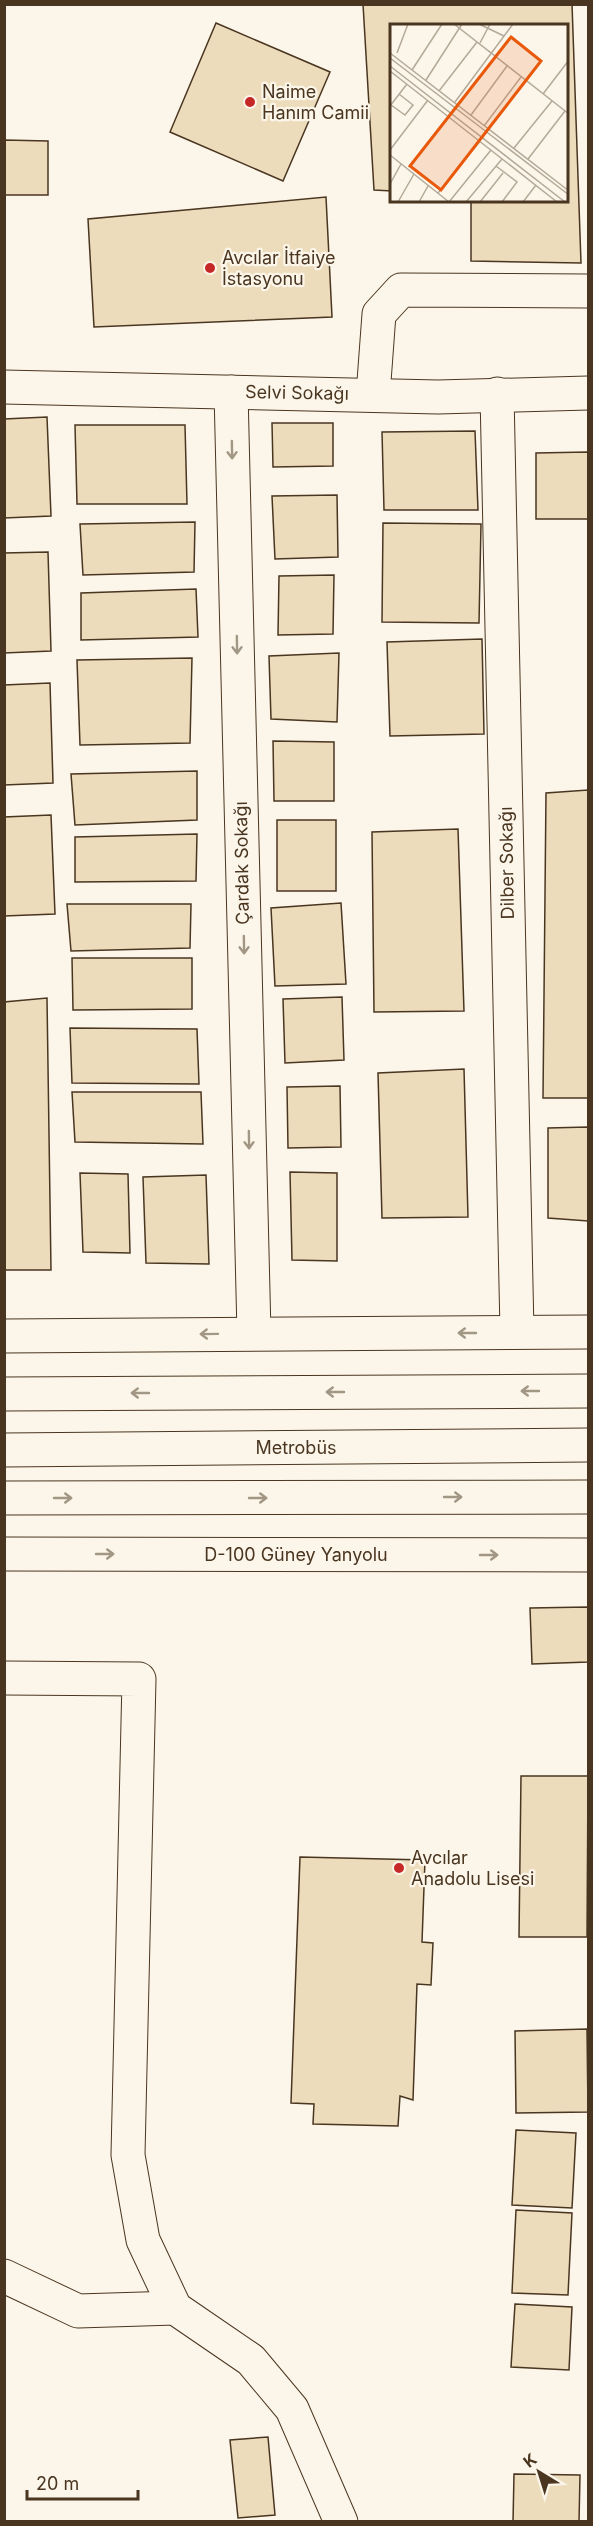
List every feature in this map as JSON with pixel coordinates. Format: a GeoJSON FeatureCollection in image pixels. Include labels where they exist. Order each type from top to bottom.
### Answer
{"type":"FeatureCollection","features":[{"type":"Feature","properties":{"kind":"main road"},"geometry":{"type":"LineString","coordinates":[[373,395],[379,314],[401,291],[588,291]]}},
{"type":"Feature","properties":{"kind":"main road","name":"Selvi Sokağı"},"geometry":{"type":"LineString","coordinates":[[4,387],[438,396],[588,393]]}},
{"type":"Feature","properties":{"kind":"main road","name":"Çardak Sokağı"},"geometry":{"type":"LineString","coordinates":[[231,392],[254,1333]]}},
{"type":"Feature","properties":{"kind":"main road","name":"Dilber Sokağı"},"geometry":{"type":"LineString","coordinates":[[497,394],[517,1332]]}},
{"type":"Feature","properties":{"kind":"main road"},"geometry":{"type":"LineString","coordinates":[[4,1336],[588,1332]]}},
{"type":"Feature","properties":{"kind":"main road"},"geometry":{"type":"LineString","coordinates":[[4,1394],[588,1391]]}},
{"type":"Feature","properties":{"kind":"main road","name":"Metrobüs"},"geometry":{"type":"LineString","coordinates":[[4,1450],[588,1445]]}},
{"type":"Feature","properties":{"kind":"main road"},"geometry":{"type":"LineString","coordinates":[[4,1498],[588,1497]]}},
{"type":"Feature","properties":{"kind":"main road","name":"D-100 Güney Yanyolu"},"geometry":{"type":"LineString","coordinates":[[4,1554],[588,1555]]}},
{"type":"Feature","properties":{"kind":"main road"},"geometry":{"type":"LineString","coordinates":[[4,1678],[139,1679],[129,2155],[143,2240],[175,2308],[251,2360],[292,2409],[341,2522]]}},
{"type":"Feature","properties":{"kind":"main road"},"geometry":{"type":"LineString","coordinates":[[4,2276],[78,2311],[175,2308]]}},
{"type":"Feature","properties":{"kind":"building"},"geometry":{"type":"Polygon","coordinates":[[[363,4],[572,4],[581,263],[471,261],[471,202],[569,202],[569,24],[390,24],[390,191],[374,190],[363,4]]]}},
{"type":"Feature","properties":{"kind":"building","name":"Naime Hanım Camii"},"geometry":{"type":"Polygon","coordinates":[[[216,23],[330,72],[283,181],[170,132],[216,23]]]}},
{"type":"Feature","properties":{"kind":"building"},"geometry":{"type":"Polygon","coordinates":[[[4,140],[48,141],[48,195],[4,195],[4,140]]]}},
{"type":"Feature","properties":{"kind":"building","name":"Avcılar İtfaiye İstasyonu"},"geometry":{"type":"Polygon","coordinates":[[[326,197],[332,317],[94,327],[88,219],[326,197]]]}},
{"type":"Feature","properties":{"kind":"building"},"geometry":{"type":"Polygon","coordinates":[[[47,417],[51,516],[4,518],[4,419],[47,417]]]}},
{"type":"Feature","properties":{"kind":"building"},"geometry":{"type":"Polygon","coordinates":[[[272,423],[333,423],[333,466],[273,467],[272,423]]]}},
{"type":"Feature","properties":{"kind":"building"},"geometry":{"type":"Polygon","coordinates":[[[75,425],[185,425],[187,504],[77,504],[75,425]]]}},
{"type":"Feature","properties":{"kind":"building"},"geometry":{"type":"Polygon","coordinates":[[[475,431],[478,510],[384,510],[382,432],[475,431]]]}},
{"type":"Feature","properties":{"kind":"building"},"geometry":{"type":"Polygon","coordinates":[[[588,452],[588,519],[536,519],[536,453],[588,452]]]}},
{"type":"Feature","properties":{"kind":"building"},"geometry":{"type":"Polygon","coordinates":[[[337,495],[338,557],[275,559],[272,496],[337,495]]]}},
{"type":"Feature","properties":{"kind":"building"},"geometry":{"type":"Polygon","coordinates":[[[195,522],[194,572],[83,575],[80,524],[195,522]]]}},
{"type":"Feature","properties":{"kind":"building"},"geometry":{"type":"Polygon","coordinates":[[[383,523],[481,524],[479,623],[382,622],[383,523]]]}},
{"type":"Feature","properties":{"kind":"building"},"geometry":{"type":"Polygon","coordinates":[[[48,552],[51,651],[4,653],[4,553],[48,552]]]}},
{"type":"Feature","properties":{"kind":"building"},"geometry":{"type":"Polygon","coordinates":[[[334,575],[333,634],[278,635],[279,576],[334,575]]]}},
{"type":"Feature","properties":{"kind":"building"},"geometry":{"type":"Polygon","coordinates":[[[196,589],[198,637],[81,640],[81,593],[196,589]]]}},
{"type":"Feature","properties":{"kind":"building"},"geometry":{"type":"Polygon","coordinates":[[[482,639],[484,734],[390,736],[387,642],[482,639]]]}},
{"type":"Feature","properties":{"kind":"building"},"geometry":{"type":"Polygon","coordinates":[[[339,653],[337,722],[271,719],[269,656],[339,653]]]}},
{"type":"Feature","properties":{"kind":"building"},"geometry":{"type":"Polygon","coordinates":[[[192,658],[190,743],[80,745],[77,660],[192,658]]]}},
{"type":"Feature","properties":{"kind":"building"},"geometry":{"type":"Polygon","coordinates":[[[50,683],[53,783],[4,785],[4,685],[50,683]]]}},
{"type":"Feature","properties":{"kind":"building"},"geometry":{"type":"Polygon","coordinates":[[[273,741],[334,742],[334,801],[274,801],[273,741]]]}},
{"type":"Feature","properties":{"kind":"building"},"geometry":{"type":"Polygon","coordinates":[[[197,771],[197,820],[75,825],[71,774],[197,771]]]}},
{"type":"Feature","properties":{"kind":"building"},"geometry":{"type":"Polygon","coordinates":[[[588,790],[588,1098],[543,1098],[546,793],[588,790]]]}},
{"type":"Feature","properties":{"kind":"building"},"geometry":{"type":"Polygon","coordinates":[[[51,815],[55,914],[4,916],[4,817],[51,815]]]}},
{"type":"Feature","properties":{"kind":"building"},"geometry":{"type":"Polygon","coordinates":[[[277,820],[336,820],[336,891],[277,891],[277,820]]]}},
{"type":"Feature","properties":{"kind":"building"},"geometry":{"type":"Polygon","coordinates":[[[458,829],[464,1011],[374,1012],[372,832],[458,829]]]}},
{"type":"Feature","properties":{"kind":"building"},"geometry":{"type":"Polygon","coordinates":[[[197,834],[196,881],[75,882],[75,837],[197,834]]]}},
{"type":"Feature","properties":{"kind":"building"},"geometry":{"type":"Polygon","coordinates":[[[341,903],[346,984],[275,986],[271,908],[341,903]]]}},
{"type":"Feature","properties":{"kind":"building"},"geometry":{"type":"Polygon","coordinates":[[[67,904],[191,904],[190,948],[71,951],[67,904]]]}},
{"type":"Feature","properties":{"kind":"building"},"geometry":{"type":"Polygon","coordinates":[[[72,958],[192,958],[192,1009],[73,1010],[72,958]]]}},
{"type":"Feature","properties":{"kind":"building"},"geometry":{"type":"Polygon","coordinates":[[[342,997],[344,1060],[285,1063],[283,999],[342,997]]]}},
{"type":"Feature","properties":{"kind":"building"},"geometry":{"type":"Polygon","coordinates":[[[47,998],[51,1270],[4,1270],[4,1002],[47,998]]]}},
{"type":"Feature","properties":{"kind":"building"},"geometry":{"type":"Polygon","coordinates":[[[70,1028],[197,1029],[199,1084],[72,1083],[70,1028]]]}},
{"type":"Feature","properties":{"kind":"building"},"geometry":{"type":"Polygon","coordinates":[[[464,1069],[468,1217],[382,1218],[378,1073],[464,1069]]]}},
{"type":"Feature","properties":{"kind":"building"},"geometry":{"type":"Polygon","coordinates":[[[340,1086],[341,1147],[288,1148],[287,1087],[340,1086]]]}},
{"type":"Feature","properties":{"kind":"building"},"geometry":{"type":"Polygon","coordinates":[[[72,1092],[201,1092],[203,1144],[75,1142],[72,1092]]]}},
{"type":"Feature","properties":{"kind":"building"},"geometry":{"type":"Polygon","coordinates":[[[588,1127],[588,1221],[548,1218],[548,1128],[588,1127]]]}},
{"type":"Feature","properties":{"kind":"building"},"geometry":{"type":"Polygon","coordinates":[[[290,1172],[337,1173],[337,1261],[292,1260],[290,1172]]]}},
{"type":"Feature","properties":{"kind":"building"},"geometry":{"type":"Polygon","coordinates":[[[80,1173],[128,1174],[130,1253],[83,1252],[80,1173]]]}},
{"type":"Feature","properties":{"kind":"building"},"geometry":{"type":"Polygon","coordinates":[[[206,1175],[209,1264],[146,1263],[143,1177],[206,1175]]]}},
{"type":"Feature","properties":{"kind":"building"},"geometry":{"type":"Polygon","coordinates":[[[588,1607],[588,1662],[532,1664],[530,1608],[588,1607]]]}},
{"type":"Feature","properties":{"kind":"building"},"geometry":{"type":"Polygon","coordinates":[[[521,1776],[588,1776],[587,1937],[519,1937],[521,1776]]]}},
{"type":"Feature","properties":{"kind":"building"},"geometry":{"type":"Polygon","coordinates":[[[300,1857],[425,1860],[422,1942],[433,1943],[431,1985],[417,1984],[413,2100],[400,2096],[398,2126],[313,2124],[314,2104],[291,2103],[300,1857]]]}},
{"type":"Feature","properties":{"kind":"building"},"geometry":{"type":"Polygon","coordinates":[[[587,2029],[588,2112],[516,2113],[515,2031],[587,2029]]]}},
{"type":"Feature","properties":{"kind":"building"},"geometry":{"type":"Polygon","coordinates":[[[516,2130],[576,2133],[572,2208],[512,2205],[516,2130]]]}},
{"type":"Feature","properties":{"kind":"building"},"geometry":{"type":"Polygon","coordinates":[[[516,2210],[572,2213],[568,2295],[512,2293],[516,2210]]]}},
{"type":"Feature","properties":{"kind":"building"},"geometry":{"type":"Polygon","coordinates":[[[515,2304],[572,2307],[569,2370],[511,2367],[515,2304]]]}},
{"type":"Feature","properties":{"kind":"building"},"geometry":{"type":"Polygon","coordinates":[[[268,2437],[275,2515],[238,2518],[230,2440],[268,2437]]]}},
{"type":"Feature","properties":{"kind":"building"},"geometry":{"type":"Polygon","coordinates":[[[514,2474],[580,2475],[579,2522],[513,2522],[514,2474]]]}},
{"type":"Feature","properties":{"kind":"place","name":"Naime Hanım Camii"},"geometry":{"type":"Point","coordinates":[250,102]}},
{"type":"Feature","properties":{"kind":"place","name":"Avcılar İtfaiye İstasyonu"},"geometry":{"type":"Point","coordinates":[210,268]}},
{"type":"Feature","properties":{"kind":"place","name":"Avcılar Anadolu Lisesi"},"geometry":{"type":"Point","coordinates":[399,1868]}}]}
